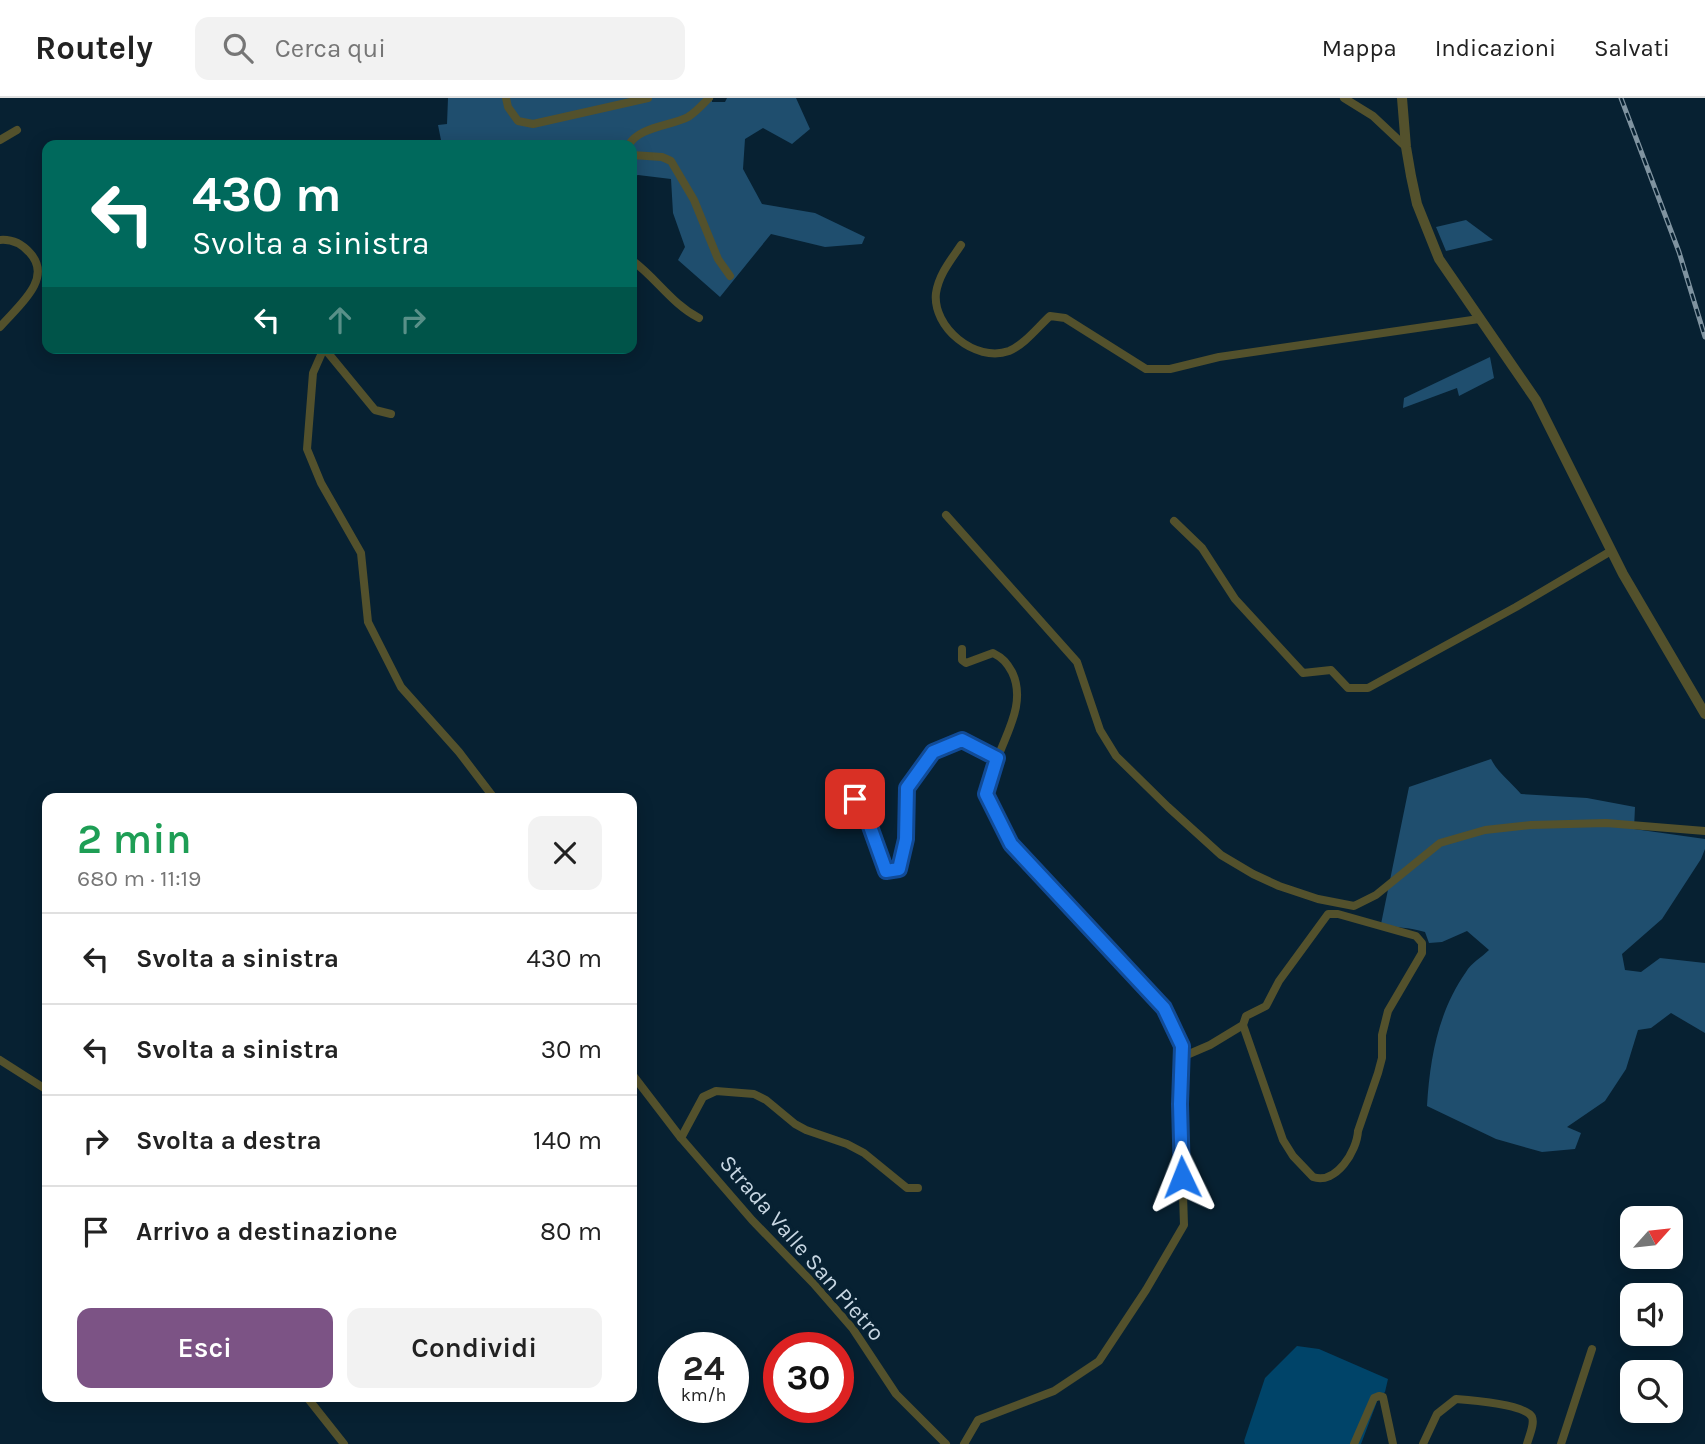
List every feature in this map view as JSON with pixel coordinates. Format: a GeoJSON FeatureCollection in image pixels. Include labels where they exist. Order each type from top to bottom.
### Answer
{"type":"FeatureCollection","features":[{"type":"Feature","properties":{"kind":"street"},"geometry":{"type":"LineString","coordinates":[[506,98],[513,116],[524,124],[648,98]]}},
{"type":"Feature","properties":{"kind":"street"},"geometry":{"type":"LineString","coordinates":[[632,140],[687,117],[709,98]]}},
{"type":"Feature","properties":{"kind":"street"},"geometry":{"type":"LineString","coordinates":[[1344,98],[1373,117],[1406,147]]}},
{"type":"Feature","properties":{"kind":"street"},"geometry":{"type":"LineString","coordinates":[[1402,98],[1406,147],[1417,204],[1439,259],[1536,400],[1611,551],[1705,714]]}},
{"type":"Feature","properties":{"kind":"street"},"geometry":{"type":"LineString","coordinates":[[0,140],[17,130]]}},
{"type":"Feature","properties":{"kind":"street"},"geometry":{"type":"LineString","coordinates":[[637,155],[662,157],[671,161],[694,200],[718,259],[730,276]]}},
{"type":"Feature","properties":{"kind":"street"},"geometry":{"type":"LineString","coordinates":[[0,240],[9,239],[27,249],[36,260],[39,271],[37,283],[0,327]]}},
{"type":"Feature","properties":{"kind":"street"},"geometry":{"type":"LineString","coordinates":[[961,246],[942,274],[936,294],[938,314],[951,332],[967,345],[995,354],[1010,350],[1050,316],[1065,318],[1146,369],[1170,369],[1219,356],[1479,319]]}},
{"type":"Feature","properties":{"kind":"street"},"geometry":{"type":"LineString","coordinates":[[637,264],[675,303],[699,318]]}},
{"type":"Feature","properties":{"kind":"street"},"geometry":{"type":"LineString","coordinates":[[321,354],[313,373],[307,449],[321,483],[361,553],[368,622],[401,687],[459,752],[490,793]]}},
{"type":"Feature","properties":{"kind":"street"},"geometry":{"type":"LineString","coordinates":[[329,354],[375,410],[391,415]]}},
{"type":"Feature","properties":{"kind":"street"},"geometry":{"type":"LineString","coordinates":[[946,515],[1077,662],[1100,730],[1109,747],[1140,782],[1221,855],[1279,886],[1320,900],[1354,906],[1366,901],[1440,843],[1485,830],[1531,825],[1606,823],[1705,831]]}},
{"type":"Feature","properties":{"kind":"street"},"geometry":{"type":"LineString","coordinates":[[1174,521],[1202,548],[1236,599],[1303,673],[1331,670],[1348,688],[1368,688],[1516,607],[1611,551]]}},
{"type":"Feature","properties":{"kind":"street"},"geometry":{"type":"LineString","coordinates":[[962,649],[962,660],[966,663],[993,653],[1001,657],[1016,682],[1018,697],[1015,712],[986,794],[1011,844],[1164,1008],[1182,1046],[1180,1104],[1184,1225],[1100,1361],[1054,1391],[978,1420],[964,1444]]}},
{"type":"Feature","properties":{"kind":"street"},"geometry":{"type":"LineString","coordinates":[[844,779],[867,818],[886,871],[899,869],[906,839],[907,788],[933,752],[962,740],[997,758]]}},
{"type":"Feature","properties":{"kind":"street"},"geometry":{"type":"LineString","coordinates":[[1320,900],[1319,906],[1324,916]]}},
{"type":"Feature","properties":{"kind":"street"},"geometry":{"type":"LineString","coordinates":[[1182,1057],[1210,1045],[1242,1025],[1246,1016],[1266,1006],[1279,981],[1324,916],[1329,913],[1416,936],[1423,946],[1417,962],[1388,1011],[1382,1035],[1378,1073],[1357,1140],[1346,1161],[1332,1175],[1322,1179],[1312,1177],[1287,1148],[1242,1025]]}},
{"type":"Feature","properties":{"kind":"street"},"geometry":{"type":"LineString","coordinates":[[0,1060],[42,1087]]}},
{"type":"Feature","properties":{"kind":"street","name":"Strada Valle San Pietro"},"geometry":{"type":"LineString","coordinates":[[637,1080],[681,1138],[752,1220],[853,1329],[896,1394],[946,1444]]}},
{"type":"Feature","properties":{"kind":"street"},"geometry":{"type":"LineString","coordinates":[[681,1138],[703,1097],[716,1091],[754,1094],[766,1100],[794,1124],[847,1144],[864,1153],[907,1188],[918,1188]]}},
{"type":"Feature","properties":{"kind":"street"},"geometry":{"type":"LineString","coordinates":[[1562,1444],[1592,1349]]}},
{"type":"Feature","properties":{"kind":"street"},"geometry":{"type":"LineString","coordinates":[[1354,1444],[1374,1398],[1379,1396],[1383,1397],[1393,1444]]}},
{"type":"Feature","properties":{"kind":"street"},"geometry":{"type":"LineString","coordinates":[[1423,1444],[1437,1415],[1456,1399],[1490,1402],[1528,1413],[1533,1424],[1527,1444]]}},
{"type":"Feature","properties":{"kind":"street"},"geometry":{"type":"LineString","coordinates":[[311,1402],[344,1444]]}},
{"type":"Feature","properties":{"kind":"shaded area"},"geometry":{"type":"Polygon","coordinates":[[[448,98],[712,98],[712,102],[725,102],[727,98],[796,98],[810,129],[792,144],[763,128],[745,139],[743,169],[762,204],[815,213],[865,237],[862,244],[825,247],[771,234],[720,297],[678,260],[685,247],[673,213],[671,179],[637,175],[637,140],[441,140],[438,125],[447,124],[448,98]]]}},
{"type":"Feature","properties":{"kind":"shaded area"},"geometry":{"type":"Polygon","coordinates":[[[1466,220],[1493,240],[1446,251],[1436,227],[1466,220]]]}},
{"type":"Feature","properties":{"kind":"shaded area"},"geometry":{"type":"Polygon","coordinates":[[[1490,357],[1494,378],[1459,396],[1457,388],[1403,408],[1404,398],[1490,357]]]}},
{"type":"Feature","properties":{"kind":"shaded area"},"geometry":{"type":"Polygon","coordinates":[[[1491,759],[1521,794],[1587,798],[1635,807],[1634,829],[1705,839],[1701,859],[1662,919],[1622,954],[1625,970],[1641,972],[1660,958],[1705,963],[1705,1033],[1671,1013],[1651,1028],[1638,1030],[1626,1069],[1605,1101],[1567,1127],[1581,1133],[1575,1149],[1542,1152],[1496,1139],[1427,1106],[1430,1070],[1442,1019],[1456,987],[1468,969],[1489,950],[1467,931],[1442,942],[1429,943],[1425,932],[1381,924],[1409,787],[1491,759]]]}},
{"type":"Feature","properties":{"kind":"shaded area"},"geometry":{"type":"Polygon","coordinates":[[[1297,1346],[1319,1349],[1388,1379],[1385,1392],[1378,1399],[1361,1444],[1245,1444],[1265,1378],[1297,1346]]]}},
{"type":"Feature","properties":{"kind":"railway"},"geometry":{"type":"LineString","coordinates":[[1621,98],[1679,252],[1705,337]]}},
{"type":"Feature","properties":{"kind":"route"},"geometry":{"type":"LineString","coordinates":[[855,799],[867,818],[886,871],[899,869],[906,839],[907,788],[933,752],[962,740],[997,758],[986,794],[1011,844],[1164,1008],[1182,1046],[1182,1177]]}}]}
